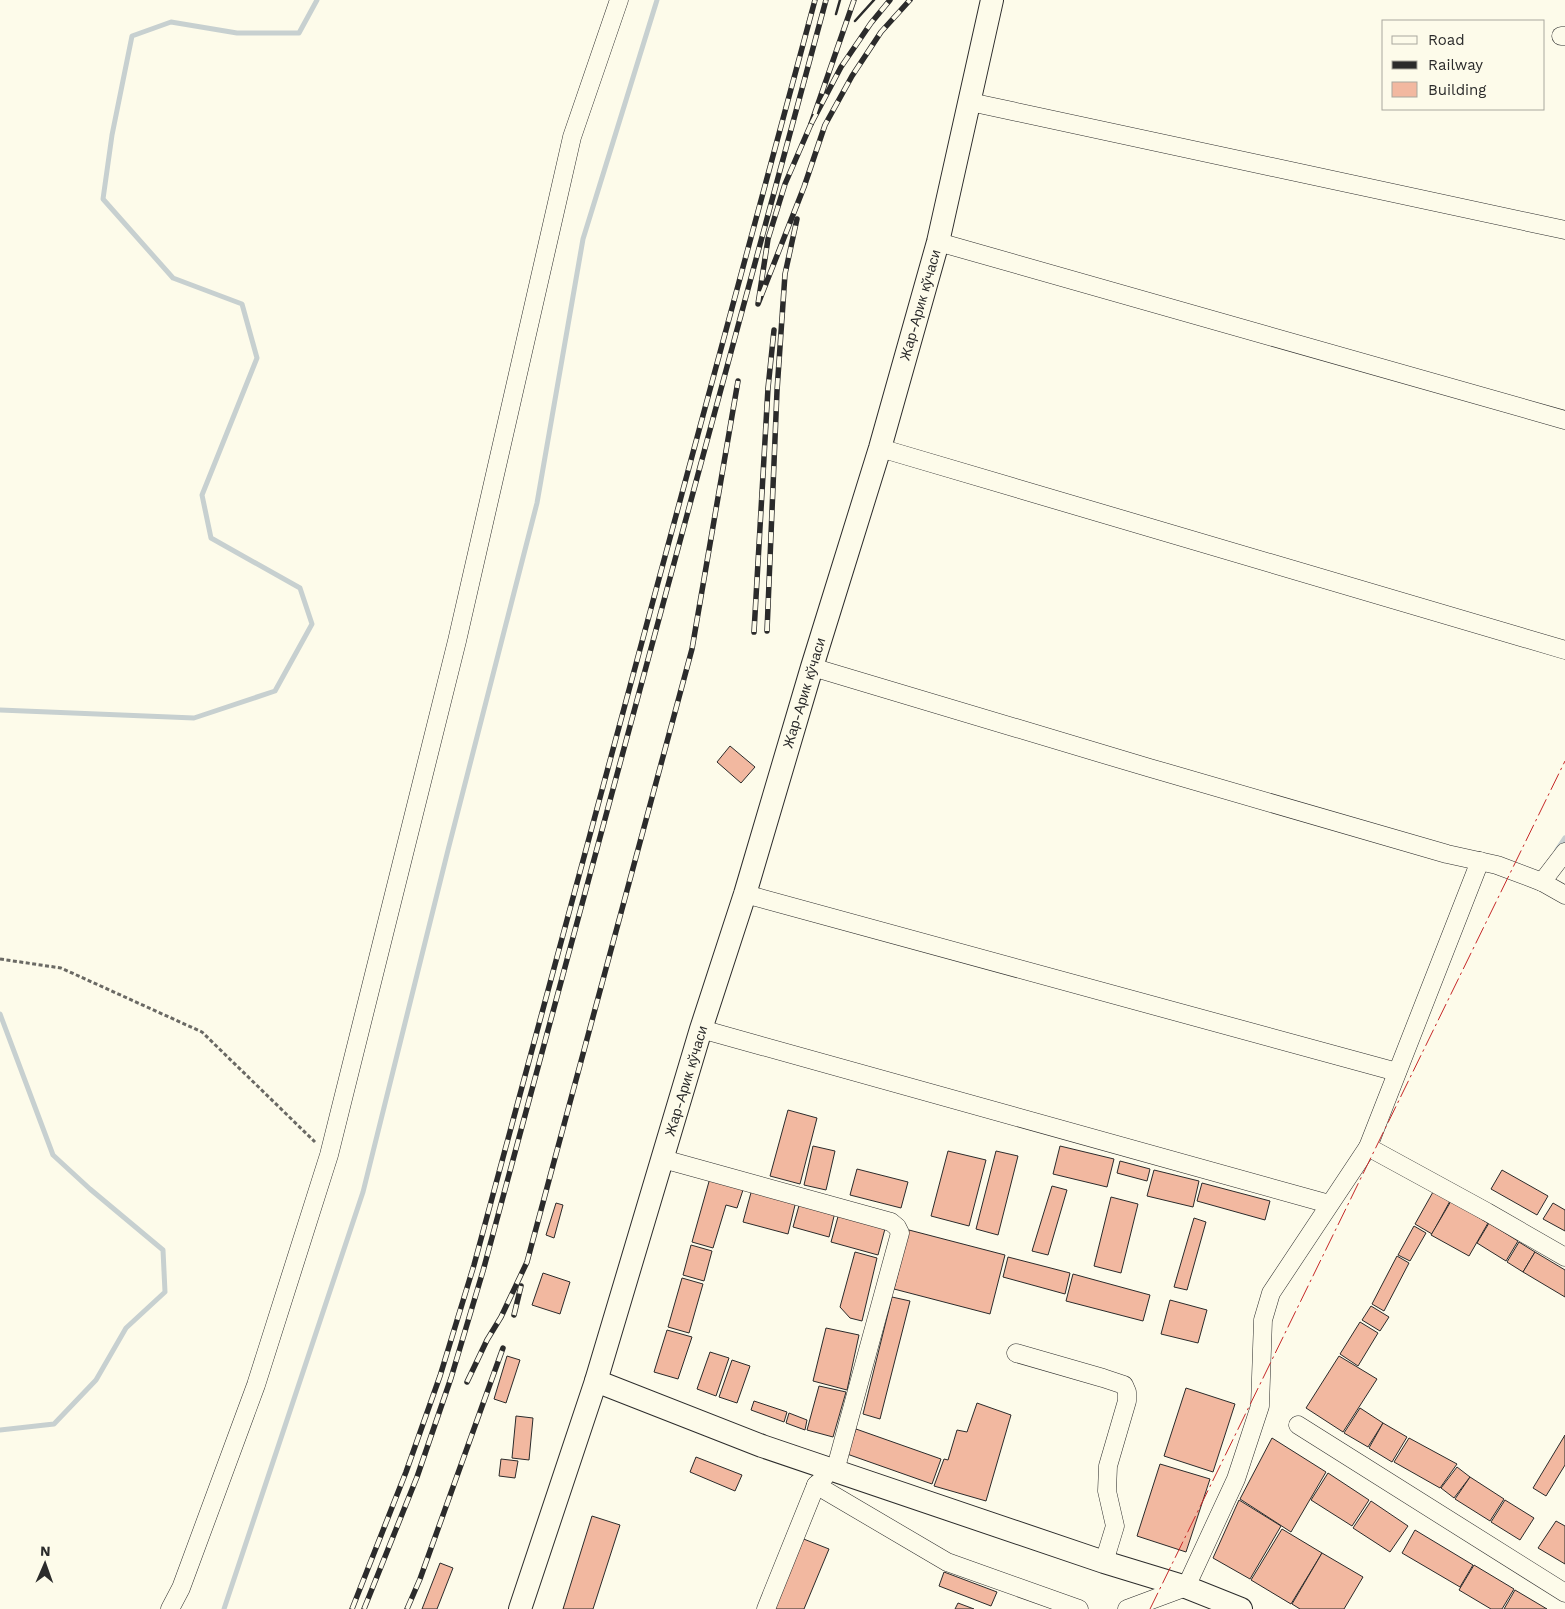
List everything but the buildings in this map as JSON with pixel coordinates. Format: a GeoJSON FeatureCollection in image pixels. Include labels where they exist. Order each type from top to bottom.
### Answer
{"type":"FeatureCollection","features":[{"type":"Feature","properties":{"kind":"main road","name":"Жар-Арик кўчаси"},"geometry":{"type":"LineString","coordinates":[[520,1609],[596,1381],[701,1029],[745,894],[812,667],[880,448],[938,242],[992,0]]}},
{"type":"Feature","properties":{"kind":"main road"},"geometry":{"type":"LineString","coordinates":[[596,1381],[762,1446],[828,1476],[1186,1587],[1241,1609]]}},
{"type":"Feature","properties":{"kind":"street"},"geometry":{"type":"LineString","coordinates":[[170,1609],[181,1588],[256,1385],[328,1155],[457,640],[572,137],[619,0]]}},
{"type":"Feature","properties":{"kind":"street"},"geometry":{"type":"LineString","coordinates":[[970,102],[1565,230]]}},
{"type":"Feature","properties":{"kind":"street"},"geometry":{"type":"LineString","coordinates":[[938,242],[1565,420]]}},
{"type":"Feature","properties":{"kind":"street"},"geometry":{"type":"LineString","coordinates":[[880,448],[1565,650]]}},
{"type":"Feature","properties":{"kind":"street"},"geometry":{"type":"LineString","coordinates":[[812,667],[1447,854],[1497,865],[1542,882],[1565,895]]}},
{"type":"Feature","properties":{"kind":"street"},"geometry":{"type":"LineString","coordinates":[[1542,882],[1565,852]]}},
{"type":"Feature","properties":{"kind":"street"},"geometry":{"type":"LineString","coordinates":[[1127,1609],[1186,1587],[1236,1479],[1260,1406],[1263,1320],[1271,1293],[1368,1147],[1480,861]]}},
{"type":"Feature","properties":{"kind":"street"},"geometry":{"type":"LineString","coordinates":[[745,894],[1397,1072]]}},
{"type":"Feature","properties":{"kind":"street"},"geometry":{"type":"LineString","coordinates":[[701,1029],[1329,1204]]}},
{"type":"Feature","properties":{"kind":"street"},"geometry":{"type":"LineString","coordinates":[[1368,1147],[1565,1257]]}},
{"type":"Feature","properties":{"kind":"street"},"geometry":{"type":"LineString","coordinates":[[663,1159],[891,1222],[897,1227],[900,1234],[828,1476],[766,1609]]}},
{"type":"Feature","properties":{"kind":"street"},"geometry":{"type":"LineString","coordinates":[[1016,1352],[1124,1385],[1127,1392],[1127,1402],[1108,1466],[1107,1491],[1114,1526],[1104,1562]]}},
{"type":"Feature","properties":{"kind":"street"},"geometry":{"type":"LineString","coordinates":[[1298,1425],[1565,1593]]}},
{"type":"Feature","properties":{"kind":"street"},"geometry":{"type":"LineString","coordinates":[[828,1476],[947,1562],[1079,1609]]}},
{"type":"Feature","properties":{"kind":"path"},"geometry":{"type":"LineString","coordinates":[[0,959],[61,968],[202,1032],[328,1155]]}},
{"type":"Feature","properties":{"kind":"waterway"},"geometry":{"type":"LineString","coordinates":[[0,710],[194,718],[275,691],[312,624],[300,588],[211,538],[202,495],[257,358],[242,304],[173,278],[103,199],[112,135],[132,36],[171,22],[237,33],[299,33],[317,0]]}},
{"type":"Feature","properties":{"kind":"waterway"},"geometry":{"type":"LineString","coordinates":[[224,1609],[363,1192],[537,503],[583,239],[657,0]]}},
{"type":"Feature","properties":{"kind":"waterway"},"geometry":{"type":"LineString","coordinates":[[1557,850],[1565,838]]}},
{"type":"Feature","properties":{"kind":"waterway"},"geometry":{"type":"LineString","coordinates":[[0,1014],[53,1155],[90,1189],[163,1250],[165,1292],[126,1328],[96,1380],[54,1424],[0,1430]]}},
{"type":"Feature","properties":{"kind":"railway"},"geometry":{"type":"LineString","coordinates":[[352,1609],[406,1472],[440,1376],[474,1265],[815,0]]}},
{"type":"Feature","properties":{"kind":"railway"},"geometry":{"type":"LineString","coordinates":[[364,1609],[417,1477],[451,1378],[483,1271],[826,0]]}},
{"type":"Feature","properties":{"kind":"railway"},"geometry":{"type":"LineString","coordinates":[[854,0],[811,124],[841,67],[871,23],[890,0]]}},
{"type":"Feature","properties":{"kind":"railway"},"geometry":{"type":"LineString","coordinates":[[811,124],[785,184],[768,239],[758,304],[804,187],[825,125],[852,76],[881,32],[910,0]]}},
{"type":"Feature","properties":{"kind":"railway"},"geometry":{"type":"LineString","coordinates":[[767,631],[777,391],[785,274],[797,219]]}},
{"type":"Feature","properties":{"kind":"railway"},"geometry":{"type":"LineString","coordinates":[[754,632],[768,388],[774,330]]}},
{"type":"Feature","properties":{"kind":"railway"},"geometry":{"type":"LineString","coordinates":[[467,1382],[527,1262],[692,649],[738,381]]}},
{"type":"Feature","properties":{"kind":"railway"},"geometry":{"type":"LineString","coordinates":[[514,1315],[521,1286]]}},
{"type":"Feature","properties":{"kind":"railway"},"geometry":{"type":"LineString","coordinates":[[407,1609],[420,1579],[503,1348]]}},
{"type":"Feature","properties":{"kind":"wall"},"geometry":{"type":"LineString","coordinates":[[836,14],[840,0]]}},
{"type":"Feature","properties":{"kind":"wall"},"geometry":{"type":"LineString","coordinates":[[855,21],[874,0]]}},
{"type":"Feature","properties":{"kind":"power"},"geometry":{"type":"LineString","coordinates":[[1150,1609],[1565,761]]}}]}
